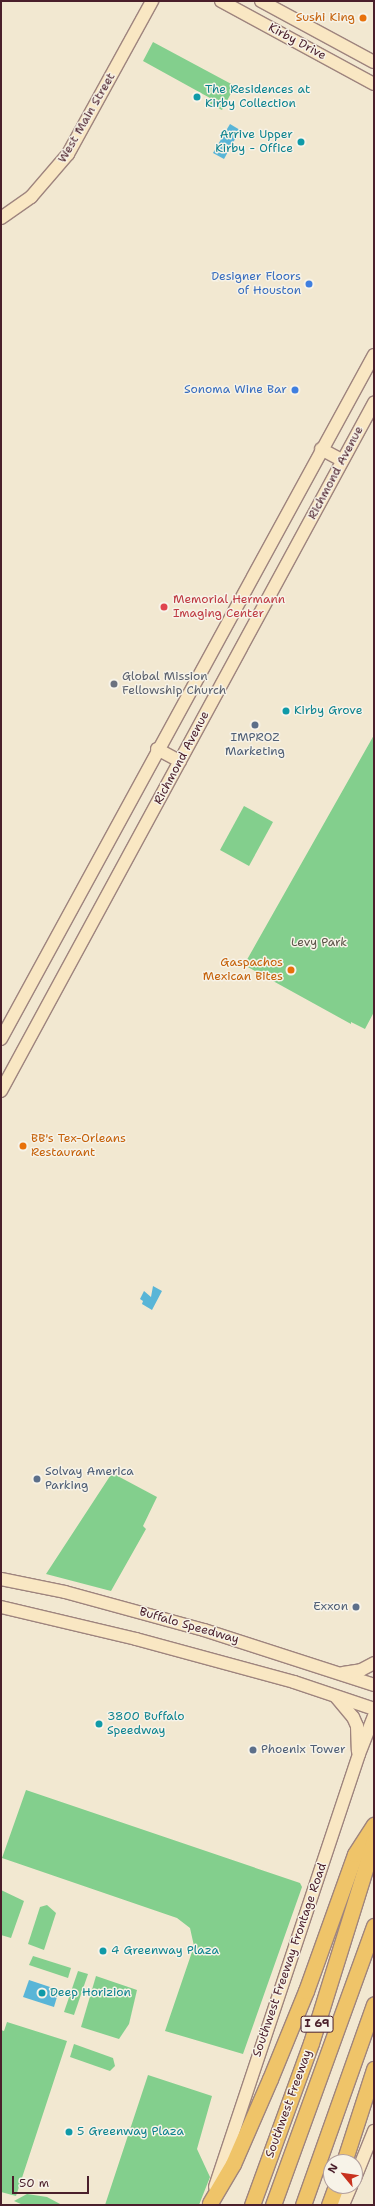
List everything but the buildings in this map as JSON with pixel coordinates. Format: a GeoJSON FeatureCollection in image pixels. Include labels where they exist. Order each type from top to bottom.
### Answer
{"type":"FeatureCollection","features":[{"type":"Feature","properties":{"kind":"highway"},"geometry":{"type":"LineString","coordinates":[[210,2204],[233,2164],[270,2079],[306,1991],[355,1854],[374,1825]]}},
{"type":"Feature","properties":{"kind":"highway","name":"Southwest Freeway"},"geometry":{"type":"LineString","coordinates":[[252,2205],[311,2043],[374,1841]]}},
{"type":"Feature","properties":{"kind":"highway"},"geometry":{"type":"LineString","coordinates":[[281,2205],[374,1926]]}},
{"type":"Feature","properties":{"kind":"highway"},"geometry":{"type":"LineString","coordinates":[[273,2205],[364,1955]]}},
{"type":"Feature","properties":{"kind":"highway"},"geometry":{"type":"LineString","coordinates":[[303,2205],[374,2004]]}},
{"type":"Feature","properties":{"kind":"highway"},"geometry":{"type":"LineString","coordinates":[[347,2154],[374,2069]]}},
{"type":"Feature","properties":{"kind":"highway"},"geometry":{"type":"LineString","coordinates":[[329,2205],[333,2194]]}},
{"type":"Feature","properties":{"kind":"main road","name":"West Main Street"},"geometry":{"type":"LineString","coordinates":[[1,218],[31,197],[68,154],[152,1]]}},
{"type":"Feature","properties":{"kind":"main road","name":"Kirby Drive"},"geometry":{"type":"LineString","coordinates":[[221,1],[374,84]]}},
{"type":"Feature","properties":{"kind":"main road","name":"Kirby Drive"},"geometry":{"type":"LineString","coordinates":[[261,1],[374,62]]}},
{"type":"Feature","properties":{"kind":"main road","name":"Richmond Avenue"},"geometry":{"type":"LineString","coordinates":[[1,1039],[157,749],[374,355]]}},
{"type":"Feature","properties":{"kind":"main road","name":"Richmond Avenue"},"geometry":{"type":"LineString","coordinates":[[1,1091],[374,403]]}},
{"type":"Feature","properties":{"kind":"main road"},"geometry":{"type":"LineString","coordinates":[[321,449],[342,460]]}},
{"type":"Feature","properties":{"kind":"main road"},"geometry":{"type":"LineString","coordinates":[[157,749],[180,761]]}},
{"type":"Feature","properties":{"kind":"main road","name":"Buffalo Speedway"},"geometry":{"type":"LineString","coordinates":[[1,1579],[65,1592],[191,1626],[374,1685]]}},
{"type":"Feature","properties":{"kind":"main road"},"geometry":{"type":"LineString","coordinates":[[1,1607],[136,1639],[333,1695],[374,1709]]}},
{"type":"Feature","properties":{"kind":"main road"},"geometry":{"type":"LineString","coordinates":[[341,1674],[360,1670],[374,1663]]}},
{"type":"Feature","properties":{"kind":"main road"},"geometry":{"type":"LineString","coordinates":[[333,1695],[353,1717],[357,1726],[359,1754]]}},
{"type":"Feature","properties":{"kind":"main road","name":"Southwest Freeway Frontage Road"},"geometry":{"type":"LineString","coordinates":[[210,2204],[242,2099],[359,1754],[374,1716]]}},
{"type":"Feature","properties":{"kind":"main road"},"geometry":{"type":"LineString","coordinates":[[359,1754],[374,1742]]}},
{"type":"Feature","properties":{"kind":"main road"},"geometry":{"type":"LineString","coordinates":[[363,2158],[374,2131]]}},
{"type":"Feature","properties":{"kind":"main road"},"geometry":{"type":"LineString","coordinates":[[343,2205],[348,2194]]}},
{"type":"Feature","properties":{"kind":"green space"},"geometry":{"type":"Polygon","coordinates":[[[153,42],[235,86],[222,110],[208,103],[210,98],[143,61],[153,42]]]}},
{"type":"Feature","properties":{"kind":"green space","name":"Levy Park"},"geometry":{"type":"Polygon","coordinates":[[[374,735],[374,1012],[365,1029],[351,1022],[351,1024],[244,965],[374,735]]]}},
{"type":"Feature","properties":{"kind":"green space"},"geometry":{"type":"Polygon","coordinates":[[[244,806],[273,822],[249,866],[220,850],[244,806]]]}},
{"type":"Feature","properties":{"kind":"green space"},"geometry":{"type":"Polygon","coordinates":[[[112,1473],[157,1497],[143,1526],[146,1529],[111,1591],[46,1574],[112,1473]]]}},
{"type":"Feature","properties":{"kind":"green space"},"geometry":{"type":"Polygon","coordinates":[[[26,1790],[300,1883],[302,1887],[243,2054],[165,2031],[194,1946],[190,1928],[177,1918],[2,1858],[26,1790]]]}},
{"type":"Feature","properties":{"kind":"green space"},"geometry":{"type":"Polygon","coordinates":[[[1,1890],[24,1901],[11,1938],[1,1935],[1,1890]]]}},
{"type":"Feature","properties":{"kind":"green space"},"geometry":{"type":"Polygon","coordinates":[[[47,1905],[56,1913],[44,1950],[28,1944],[40,1907],[47,1905]]]}},
{"type":"Feature","properties":{"kind":"green space"},"geometry":{"type":"Polygon","coordinates":[[[33,1956],[71,1968],[68,1978],[29,1965],[33,1956]]]}},
{"type":"Feature","properties":{"kind":"green space"},"geometry":{"type":"Polygon","coordinates":[[[78,1971],[88,1974],[74,2015],[64,2012],[78,1971]]]}},
{"type":"Feature","properties":{"kind":"green space"},"geometry":{"type":"Polygon","coordinates":[[[96,1976],[137,1990],[129,2024],[119,2039],[81,2027],[96,1976]]]}},
{"type":"Feature","properties":{"kind":"green space"},"geometry":{"type":"Polygon","coordinates":[[[7,2022],[67,2041],[16,2196],[1,2192],[1,2030],[4,2031],[7,2022]]]}},
{"type":"Feature","properties":{"kind":"green space"},"geometry":{"type":"Polygon","coordinates":[[[74,2044],[113,2058],[115,2066],[110,2071],[70,2057],[74,2044]]]}},
{"type":"Feature","properties":{"kind":"green space"},"geometry":{"type":"Polygon","coordinates":[[[148,2075],[212,2096],[197,2149],[210,2177],[199,2205],[105,2205],[148,2075]]]}},
{"type":"Feature","properties":{"kind":"green space"},"geometry":{"type":"Polygon","coordinates":[[[27,2194],[47,2197],[62,2205],[23,2205],[14,2201],[27,2194]]]}},
{"type":"Feature","properties":{"kind":"water"},"geometry":{"type":"Polygon","coordinates":[[[230,124],[240,130],[224,159],[213,153],[230,124]]]}},
{"type":"Feature","properties":{"kind":"water"},"geometry":{"type":"Polygon","coordinates":[[[153,1286],[162,1291],[152,1310],[142,1304],[143,1301],[140,1299],[144,1291],[151,1297],[153,1286]]]}},
{"type":"Feature","properties":{"kind":"water"},"geometry":{"type":"Polygon","coordinates":[[[29,1980],[59,1990],[54,2007],[23,1997],[29,1980]]]}},
{"type":"Feature","properties":{"kind":"place","name":"Sushi King"},"geometry":{"type":"Point","coordinates":[363,18]}},
{"type":"Feature","properties":{"kind":"place","name":"The Residences at Kirby Collection"},"geometry":{"type":"Point","coordinates":[197,97]}},
{"type":"Feature","properties":{"kind":"place","name":"Arrive Upper Kirby - Office"},"geometry":{"type":"Point","coordinates":[301,142]}},
{"type":"Feature","properties":{"kind":"place","name":"Designer Floors of Houston"},"geometry":{"type":"Point","coordinates":[309,284]}},
{"type":"Feature","properties":{"kind":"place","name":"Sonoma Wine Bar"},"geometry":{"type":"Point","coordinates":[295,390]}},
{"type":"Feature","properties":{"kind":"place","name":"Memorial Hermann Imaging Center"},"geometry":{"type":"Point","coordinates":[164,607]}},
{"type":"Feature","properties":{"kind":"place","name":"Global Mission Fellowship Church"},"geometry":{"type":"Point","coordinates":[114,684]}},
{"type":"Feature","properties":{"kind":"place","name":"Kirby Grove"},"geometry":{"type":"Point","coordinates":[286,711]}},
{"type":"Feature","properties":{"kind":"place","name":"IMPROZ Marketing"},"geometry":{"type":"Point","coordinates":[255,725]}},
{"type":"Feature","properties":{"kind":"place","name":"Gaspachos Mexican Bites"},"geometry":{"type":"Point","coordinates":[291,970]}},
{"type":"Feature","properties":{"kind":"place","name":"BB's Tex-Orleans Restaurant"},"geometry":{"type":"Point","coordinates":[23,1146]}},
{"type":"Feature","properties":{"kind":"place","name":"Solvay America Parking"},"geometry":{"type":"Point","coordinates":[37,1479]}},
{"type":"Feature","properties":{"kind":"place","name":"Exxon"},"geometry":{"type":"Point","coordinates":[356,1607]}},
{"type":"Feature","properties":{"kind":"place","name":"3800 Buffalo Speedway"},"geometry":{"type":"Point","coordinates":[99,1724]}},
{"type":"Feature","properties":{"kind":"place","name":"Phoenix Tower"},"geometry":{"type":"Point","coordinates":[253,1750]}},
{"type":"Feature","properties":{"kind":"place","name":"4 Greenway Plaza"},"geometry":{"type":"Point","coordinates":[103,1951]}},
{"type":"Feature","properties":{"kind":"place","name":"Deep Horizion"},"geometry":{"type":"Point","coordinates":[42,1993]}},
{"type":"Feature","properties":{"kind":"place","name":"5 Greenway Plaza"},"geometry":{"type":"Point","coordinates":[69,2132]}}]}
